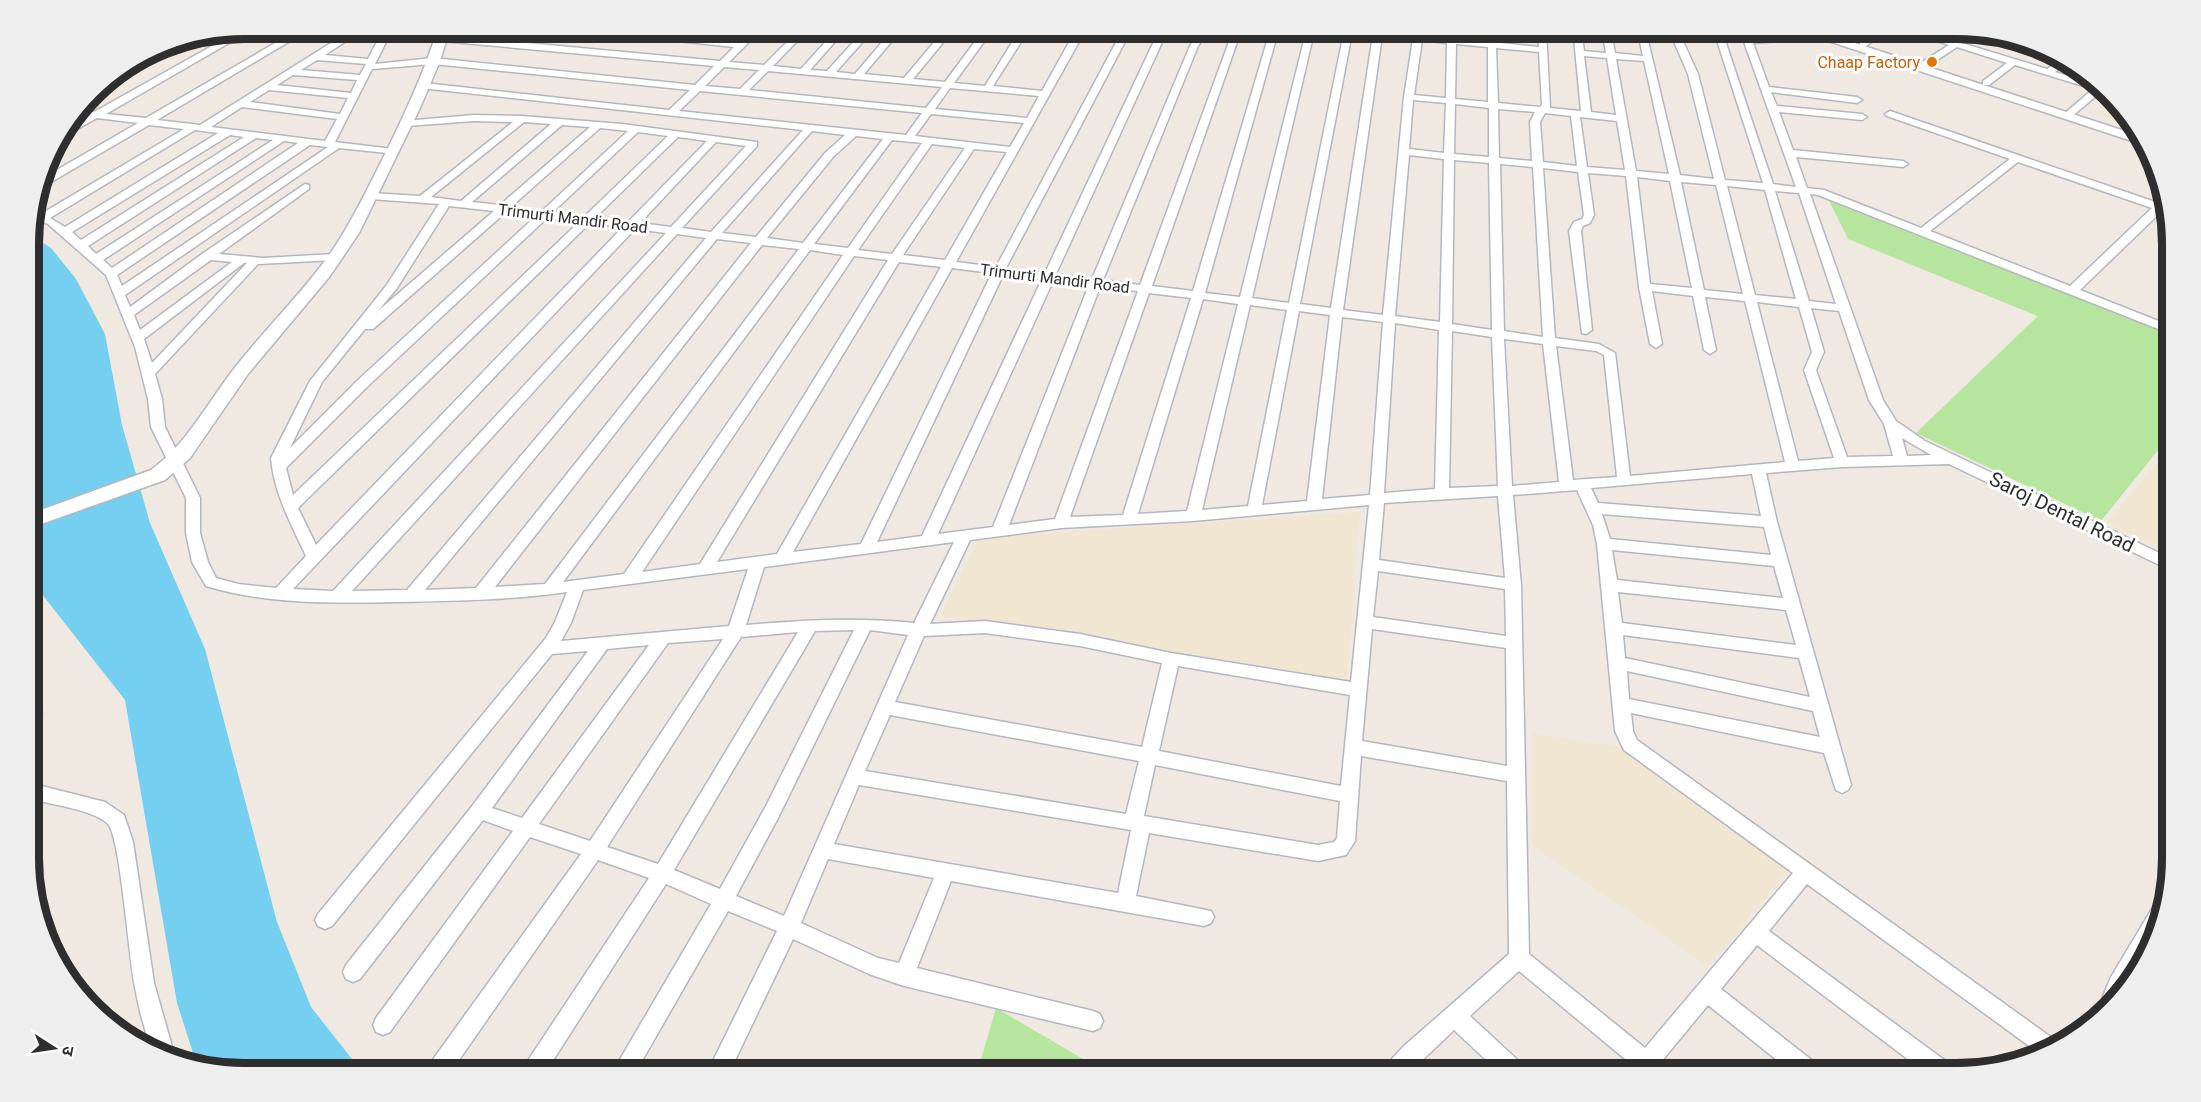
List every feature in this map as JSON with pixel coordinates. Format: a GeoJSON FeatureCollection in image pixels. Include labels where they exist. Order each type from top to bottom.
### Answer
{"type":"FeatureCollection","features":[{"type":"Feature","properties":{"kind":"street"},"geometry":{"type":"LineString","coordinates":[[76,126],[231,39]]}},
{"type":"Feature","properties":{"kind":"street"},"geometry":{"type":"LineString","coordinates":[[50,178],[289,39]]}},
{"type":"Feature","properties":{"kind":"street"},"geometry":{"type":"LineString","coordinates":[[41,215],[240,104],[345,39]]}},
{"type":"Feature","properties":{"kind":"street"},"geometry":{"type":"LineString","coordinates":[[120,292],[334,143],[343,117],[383,39]]}},
{"type":"Feature","properties":{"kind":"street"},"geometry":{"type":"LineString","coordinates":[[39,517],[154,470],[179,456],[241,370],[335,257],[353,231],[424,86],[440,39]]}},
{"type":"Feature","properties":{"kind":"street"},"geometry":{"type":"LineString","coordinates":[[497,39],[828,75],[1045,94]]}},
{"type":"Feature","properties":{"kind":"street"},"geometry":{"type":"LineString","coordinates":[[675,39],[742,45]]}},
{"type":"Feature","properties":{"kind":"street"},"geometry":{"type":"LineString","coordinates":[[671,113],[748,39]]}},
{"type":"Feature","properties":{"kind":"street"},"geometry":{"type":"LineString","coordinates":[[742,92],[795,39]]}},
{"type":"Feature","properties":{"kind":"street"},"geometry":{"type":"LineString","coordinates":[[803,72],[833,39]]}},
{"type":"Feature","properties":{"kind":"street"},"geometry":{"type":"LineString","coordinates":[[828,75],[861,39]]}},
{"type":"Feature","properties":{"kind":"street"},"geometry":{"type":"LineString","coordinates":[[857,76],[889,39]]}},
{"type":"Feature","properties":{"kind":"street"},"geometry":{"type":"LineString","coordinates":[[907,81],[942,39]]}},
{"type":"Feature","properties":{"kind":"street"},"geometry":{"type":"LineString","coordinates":[[908,139],[982,39]]}},
{"type":"Feature","properties":{"kind":"street"},"geometry":{"type":"LineString","coordinates":[[987,89],[1019,39]]}},
{"type":"Feature","properties":{"kind":"street"},"geometry":{"type":"LineString","coordinates":[[781,560],[1076,39]]}},
{"type":"Feature","properties":{"kind":"street"},"geometry":{"type":"LineString","coordinates":[[866,548],[999,271],[1122,39]]}},
{"type":"Feature","properties":{"kind":"street"},"geometry":{"type":"LineString","coordinates":[[927,541],[1047,277],[1159,39]]}},
{"type":"Feature","properties":{"kind":"street"},"geometry":{"type":"LineString","coordinates":[[999,531],[1096,283],[1194,46],[1199,39]]}},
{"type":"Feature","properties":{"kind":"street"},"geometry":{"type":"LineString","coordinates":[[1061,523],[1147,289],[1234,39]]}},
{"type":"Feature","properties":{"kind":"street"},"geometry":{"type":"LineString","coordinates":[[1129,520],[1198,296],[1272,39]]}},
{"type":"Feature","properties":{"kind":"street"},"geometry":{"type":"LineString","coordinates":[[1193,516],[1308,39]]}},
{"type":"Feature","properties":{"kind":"street"},"geometry":{"type":"LineString","coordinates":[[1254,510],[1347,39]]}},
{"type":"Feature","properties":{"kind":"street"},"geometry":{"type":"LineString","coordinates":[[1314,503],[1336,313],[1377,39]]}},
{"type":"Feature","properties":{"kind":"street"},"geometry":{"type":"LineString","coordinates":[[854,777],[1318,853],[1339,849],[1346,841],[1377,498],[1389,319],[1404,152],[1409,97],[1418,39]]}},
{"type":"Feature","properties":{"kind":"street"},"geometry":{"type":"LineString","coordinates":[[1444,39],[1544,50]]}},
{"type":"Feature","properties":{"kind":"street"},"geometry":{"type":"LineString","coordinates":[[1403,1063],[1519,958],[1513,585],[1505,491],[1498,333],[1494,106],[1489,39]]}},
{"type":"Feature","properties":{"kind":"street"},"geometry":{"type":"LineString","coordinates":[[1543,39],[1547,100],[1545,110],[1536,117],[1535,122],[1549,339],[1574,484],[1594,508],[1604,544],[1624,731],[1630,745],[2044,1044]]}},
{"type":"Feature","properties":{"kind":"street"},"geometry":{"type":"LineString","coordinates":[[1577,39],[1584,169],[1589,215],[1586,221],[1578,224],[1575,231],[1586,330]]}},
{"type":"Feature","properties":{"kind":"street"},"geometry":{"type":"LineString","coordinates":[[1608,39],[1630,174],[1645,287],[1656,344]]}},
{"type":"Feature","properties":{"kind":"street"},"geometry":{"type":"LineString","coordinates":[[1643,39],[1675,178],[1710,350]]}},
{"type":"Feature","properties":{"kind":"street"},"geometry":{"type":"LineString","coordinates":[[1678,39],[1689,62],[1722,182],[1793,467]]}},
{"type":"Feature","properties":{"kind":"street"},"geometry":{"type":"LineString","coordinates":[[1721,39],[1804,303],[1818,352],[1810,370],[1842,462]]}},
{"type":"Feature","properties":{"kind":"street"},"geometry":{"type":"LineString","coordinates":[[1758,39],[1748,42],[1790,153],[1876,400],[1891,424],[1901,460]]}},
{"type":"Feature","properties":{"kind":"street"},"geometry":{"type":"LineString","coordinates":[[1840,39],[2070,114],[2127,129]]}},
{"type":"Feature","properties":{"kind":"street"},"geometry":{"type":"LineString","coordinates":[[1844,39],[1986,83],[2133,138]]}},
{"type":"Feature","properties":{"kind":"street"},"geometry":{"type":"LineString","coordinates":[[1863,44],[1870,39]]}},
{"type":"Feature","properties":{"kind":"street"},"geometry":{"type":"LineString","coordinates":[[1938,39],[2085,84]]}},
{"type":"Feature","properties":{"kind":"street"},"geometry":{"type":"LineString","coordinates":[[1442,492],[1452,41]]}},
{"type":"Feature","properties":{"kind":"street"},"geometry":{"type":"LineString","coordinates":[[1925,64],[1955,45]]}},
{"type":"Feature","properties":{"kind":"street"},"geometry":{"type":"LineString","coordinates":[[1579,53],[1647,59]]}},
{"type":"Feature","properties":{"kind":"street"},"geometry":{"type":"LineString","coordinates":[[317,57],[370,65],[433,61],[1029,121]]}},
{"type":"Feature","properties":{"kind":"street"},"geometry":{"type":"LineString","coordinates":[[1986,83],[2014,62]]}},
{"type":"Feature","properties":{"kind":"street"},"geometry":{"type":"LineString","coordinates":[[2049,72],[2059,65]]}},
{"type":"Feature","properties":{"kind":"street"},"geometry":{"type":"LineString","coordinates":[[293,72],[363,78]]}},
{"type":"Feature","properties":{"kind":"street"},"geometry":{"type":"LineString","coordinates":[[424,86],[1013,150]]}},
{"type":"Feature","properties":{"kind":"street"},"geometry":{"type":"LineString","coordinates":[[268,87],[354,96]]}},
{"type":"Feature","properties":{"kind":"street"},"geometry":{"type":"LineString","coordinates":[[1766,89],[1857,100]]}},
{"type":"Feature","properties":{"kind":"street"},"geometry":{"type":"LineString","coordinates":[[2070,114],[2094,92]]}},
{"type":"Feature","properties":{"kind":"street"},"geometry":{"type":"LineString","coordinates":[[1409,97],[1621,118]]}},
{"type":"Feature","properties":{"kind":"street"},"geometry":{"type":"LineString","coordinates":[[240,104],[343,117]]}},
{"type":"Feature","properties":{"kind":"street"},"geometry":{"type":"LineString","coordinates":[[1773,108],[1862,117]]}},
{"type":"Feature","properties":{"kind":"street"},"geometry":{"type":"LineString","coordinates":[[86,114],[393,152]]}},
{"type":"Feature","properties":{"kind":"street"},"geometry":{"type":"LineString","coordinates":[[1890,114],[2017,158],[2157,202]]}},
{"type":"Feature","properties":{"kind":"street"},"geometry":{"type":"LineString","coordinates":[[338,596],[676,231],[753,144],[636,129],[522,119],[474,118],[407,123]]}},
{"type":"Feature","properties":{"kind":"street"},"geometry":{"type":"LineString","coordinates":[[422,199],[522,119]]}},
{"type":"Feature","properties":{"kind":"street"},"geometry":{"type":"LineString","coordinates":[[463,204],[560,122]]}},
{"type":"Feature","properties":{"kind":"street"},"geometry":{"type":"LineString","coordinates":[[332,358],[597,126]]}},
{"type":"Feature","properties":{"kind":"street"},"geometry":{"type":"LineString","coordinates":[[412,595],[714,235],[810,128]]}},
{"type":"Feature","properties":{"kind":"street"},"geometry":{"type":"LineString","coordinates":[[278,468],[363,383],[636,129]]}},
{"type":"Feature","properties":{"kind":"street"},"geometry":{"type":"LineString","coordinates":[[65,232],[229,131]]}},
{"type":"Feature","properties":{"kind":"street"},"geometry":{"type":"LineString","coordinates":[[481,593],[829,154],[853,133]]}},
{"type":"Feature","properties":{"kind":"street"},"geometry":{"type":"LineString","coordinates":[[81,245],[255,134]]}},
{"type":"Feature","properties":{"kind":"street"},"geometry":{"type":"LineString","coordinates":[[291,506],[676,134]]}},
{"type":"Feature","properties":{"kind":"street"},"geometry":{"type":"LineString","coordinates":[[96,259],[284,137]]}},
{"type":"Feature","properties":{"kind":"street"},"geometry":{"type":"LineString","coordinates":[[549,590],[889,137]]}},
{"type":"Feature","properties":{"kind":"street"},"geometry":{"type":"LineString","coordinates":[[278,595],[715,138]]}},
{"type":"Feature","properties":{"kind":"street"},"geometry":{"type":"LineString","coordinates":[[111,274],[310,140]]}},
{"type":"Feature","properties":{"kind":"street"},"geometry":{"type":"LineString","coordinates":[[630,577],[929,141]]}},
{"type":"Feature","properties":{"kind":"street"},"geometry":{"type":"LineString","coordinates":[[705,569],[895,258],[971,146]]}},
{"type":"Feature","properties":{"kind":"street"},"geometry":{"type":"LineString","coordinates":[[1404,152],[1803,190],[1831,195],[2162,326]]}},
{"type":"Feature","properties":{"kind":"street"},"geometry":{"type":"LineString","coordinates":[[1790,153],[1903,164]]}},
{"type":"Feature","properties":{"kind":"street"},"geometry":{"type":"LineString","coordinates":[[1923,232],[2017,158]]}},
{"type":"Feature","properties":{"kind":"street"},"geometry":{"type":"LineString","coordinates":[[128,314],[305,187]]}},
{"type":"Feature","properties":{"kind":"street","name":"Trimurti Mandir Road"},"geometry":{"type":"LineString","coordinates":[[371,196],[422,199],[547,214],[1549,339],[1599,348],[1609,352],[1624,481]]}},
{"type":"Feature","properties":{"kind":"street"},"geometry":{"type":"LineString","coordinates":[[314,556],[291,506],[278,468],[278,458],[316,381],[332,358],[391,288],[446,202]]}},
{"type":"Feature","properties":{"kind":"street"},"geometry":{"type":"LineString","coordinates":[[2072,291],[2158,208]]}},
{"type":"Feature","properties":{"kind":"street"},"geometry":{"type":"LineString","coordinates":[[41,218],[52,222],[65,232],[111,274],[120,292],[148,374],[155,399],[158,428],[179,456]]}},
{"type":"Feature","properties":{"kind":"street"},"geometry":{"type":"LineString","coordinates":[[179,252],[240,261],[335,257]]}},
{"type":"Feature","properties":{"kind":"street"},"geometry":{"type":"LineString","coordinates":[[137,338],[240,261]]}},
{"type":"Feature","properties":{"kind":"street"},"geometry":{"type":"LineString","coordinates":[[148,374],[255,261]]}},
{"type":"Feature","properties":{"kind":"street"},"geometry":{"type":"LineString","coordinates":[[1645,287],[1845,308]]}},
{"type":"Feature","properties":{"kind":"street","name":"Saroj Dental Road"},"geometry":{"type":"LineString","coordinates":[[1891,424],[1908,437],[2162,561]]}},
{"type":"Feature","properties":{"kind":"street","name":"Saroj Dental Road"},"geometry":{"type":"LineString","coordinates":[[179,456],[193,498],[193,533],[200,562],[211,582],[238,590],[278,595],[338,596],[549,590],[630,577],[781,560],[1061,523],[1193,516],[1442,492],[1505,491],[1842,462],[1952,459]]}},
{"type":"Feature","properties":{"kind":"street"},"geometry":{"type":"LineString","coordinates":[[1758,469],[1770,522],[1842,785]]}},
{"type":"Feature","properties":{"kind":"street"},"geometry":{"type":"LineString","coordinates":[[39,505],[154,470]]}},
{"type":"Feature","properties":{"kind":"street"},"geometry":{"type":"LineString","coordinates":[[1594,508],[1770,522]]}},
{"type":"Feature","properties":{"kind":"street"},"geometry":{"type":"LineString","coordinates":[[723,1063],[789,927],[919,630],[965,535]]}},
{"type":"Feature","properties":{"kind":"street"},"geometry":{"type":"LineString","coordinates":[[1604,544],[1781,561]]}},
{"type":"Feature","properties":{"kind":"street"},"geometry":{"type":"LineString","coordinates":[[444,1063],[595,850],[735,633],[758,562]]}},
{"type":"Feature","properties":{"kind":"street"},"geometry":{"type":"LineString","coordinates":[[1370,564],[1513,585]]}},
{"type":"Feature","properties":{"kind":"street"},"geometry":{"type":"LineString","coordinates":[[1610,585],[1794,605]]}},
{"type":"Feature","properties":{"kind":"street"},"geometry":{"type":"LineString","coordinates":[[325,920],[547,648],[562,623],[577,586]]}},
{"type":"Feature","properties":{"kind":"street"},"geometry":{"type":"LineString","coordinates":[[1365,622],[1514,643]]}},
{"type":"Feature","properties":{"kind":"street"},"geometry":{"type":"LineString","coordinates":[[629,1063],[724,900],[772,812],[865,624]]}},
{"type":"Feature","properties":{"kind":"street"},"geometry":{"type":"LineString","coordinates":[[547,648],[810,626],[865,624],[919,630],[985,627],[1011,629],[1359,690]]}},
{"type":"Feature","properties":{"kind":"street"},"geometry":{"type":"LineString","coordinates":[[539,1063],[662,874],[810,626]]}},
{"type":"Feature","properties":{"kind":"street"},"geometry":{"type":"LineString","coordinates":[[1614,628],[1806,653]]}},
{"type":"Feature","properties":{"kind":"street"},"geometry":{"type":"LineString","coordinates":[[383,1025],[662,640]]}},
{"type":"Feature","properties":{"kind":"street"},"geometry":{"type":"LineString","coordinates":[[353,972],[479,811],[602,644]]}},
{"type":"Feature","properties":{"kind":"street"},"geometry":{"type":"LineString","coordinates":[[1125,904],[1149,756],[1172,659]]}},
{"type":"Feature","properties":{"kind":"street"},"geometry":{"type":"LineString","coordinates":[[1617,663],[1820,706]]}},
{"type":"Feature","properties":{"kind":"street"},"geometry":{"type":"LineString","coordinates":[[1622,704],[1832,747]]}},
{"type":"Feature","properties":{"kind":"street"},"geometry":{"type":"LineString","coordinates":[[885,707],[1351,796]]}},
{"type":"Feature","properties":{"kind":"street"},"geometry":{"type":"LineString","coordinates":[[1353,747],[1516,775]]}},
{"type":"Feature","properties":{"kind":"street"},"geometry":{"type":"LineString","coordinates":[[39,793],[105,810],[118,821],[131,885],[144,984],[161,1045]]}},
{"type":"Feature","properties":{"kind":"street"},"geometry":{"type":"LineString","coordinates":[[479,811],[662,874],[789,927],[852,957],[904,976],[1093,1021]]}},
{"type":"Feature","properties":{"kind":"street"},"geometry":{"type":"LineString","coordinates":[[821,850],[1204,917]]}},
{"type":"Feature","properties":{"kind":"street"},"geometry":{"type":"LineString","coordinates":[[904,976],[946,872]]}},
{"type":"Feature","properties":{"kind":"street"},"geometry":{"type":"LineString","coordinates":[[1656,1063],[1707,991],[1805,873]]}},
{"type":"Feature","properties":{"kind":"street"},"geometry":{"type":"LineString","coordinates":[[1755,932],[1930,1063]]}},
{"type":"Feature","properties":{"kind":"street"},"geometry":{"type":"LineString","coordinates":[[2118,983],[2146,937]]}},
{"type":"Feature","properties":{"kind":"street"},"geometry":{"type":"LineString","coordinates":[[1519,958],[1646,1063]]}},
{"type":"Feature","properties":{"kind":"street"},"geometry":{"type":"LineString","coordinates":[[1707,991],[1797,1063]]}},
{"type":"Feature","properties":{"kind":"street"},"geometry":{"type":"LineString","coordinates":[[1455,1016],[1504,1063]]}},
{"type":"Feature","properties":{"kind":"shaded area"},"geometry":{"type":"Polygon","coordinates":[[[2106,103],[2122,122],[2094,113],[2106,103]]]}},
{"type":"Feature","properties":{"kind":"shaded area"},"geometry":{"type":"Polygon","coordinates":[[[2162,457],[2162,550],[2107,523],[2162,457]]]}},
{"type":"Feature","properties":{"kind":"shaded area"},"geometry":{"type":"Polygon","coordinates":[[[1360,512],[1346,688],[940,616],[979,538],[1360,512]]]}},
{"type":"Feature","properties":{"kind":"shaded area"},"geometry":{"type":"Polygon","coordinates":[[[1532,733],[1631,749],[1792,866],[1708,966],[1532,845],[1532,733]]]}},
{"type":"Feature","properties":{"kind":"green space"},"geometry":{"type":"Polygon","coordinates":[[[1829,201],[2162,331],[2162,445],[2101,521],[1916,433],[2038,316],[1848,239],[1829,201]]]}},
{"type":"Feature","properties":{"kind":"green space"},"geometry":{"type":"Polygon","coordinates":[[[996,1008],[1090,1063],[980,1063],[996,1008]]]}},
{"type":"Feature","properties":{"kind":"water"},"geometry":{"type":"Polygon","coordinates":[[[39,240],[51,248],[76,279],[105,334],[122,425],[150,523],[205,649],[277,922],[311,1007],[355,1063],[244,1063],[194,1057],[177,1003],[125,700],[39,590],[39,240]]]}},
{"type":"Feature","properties":{"kind":"place","name":"Chaap Factory"},"geometry":{"type":"Point","coordinates":[1932,62]}}]}
